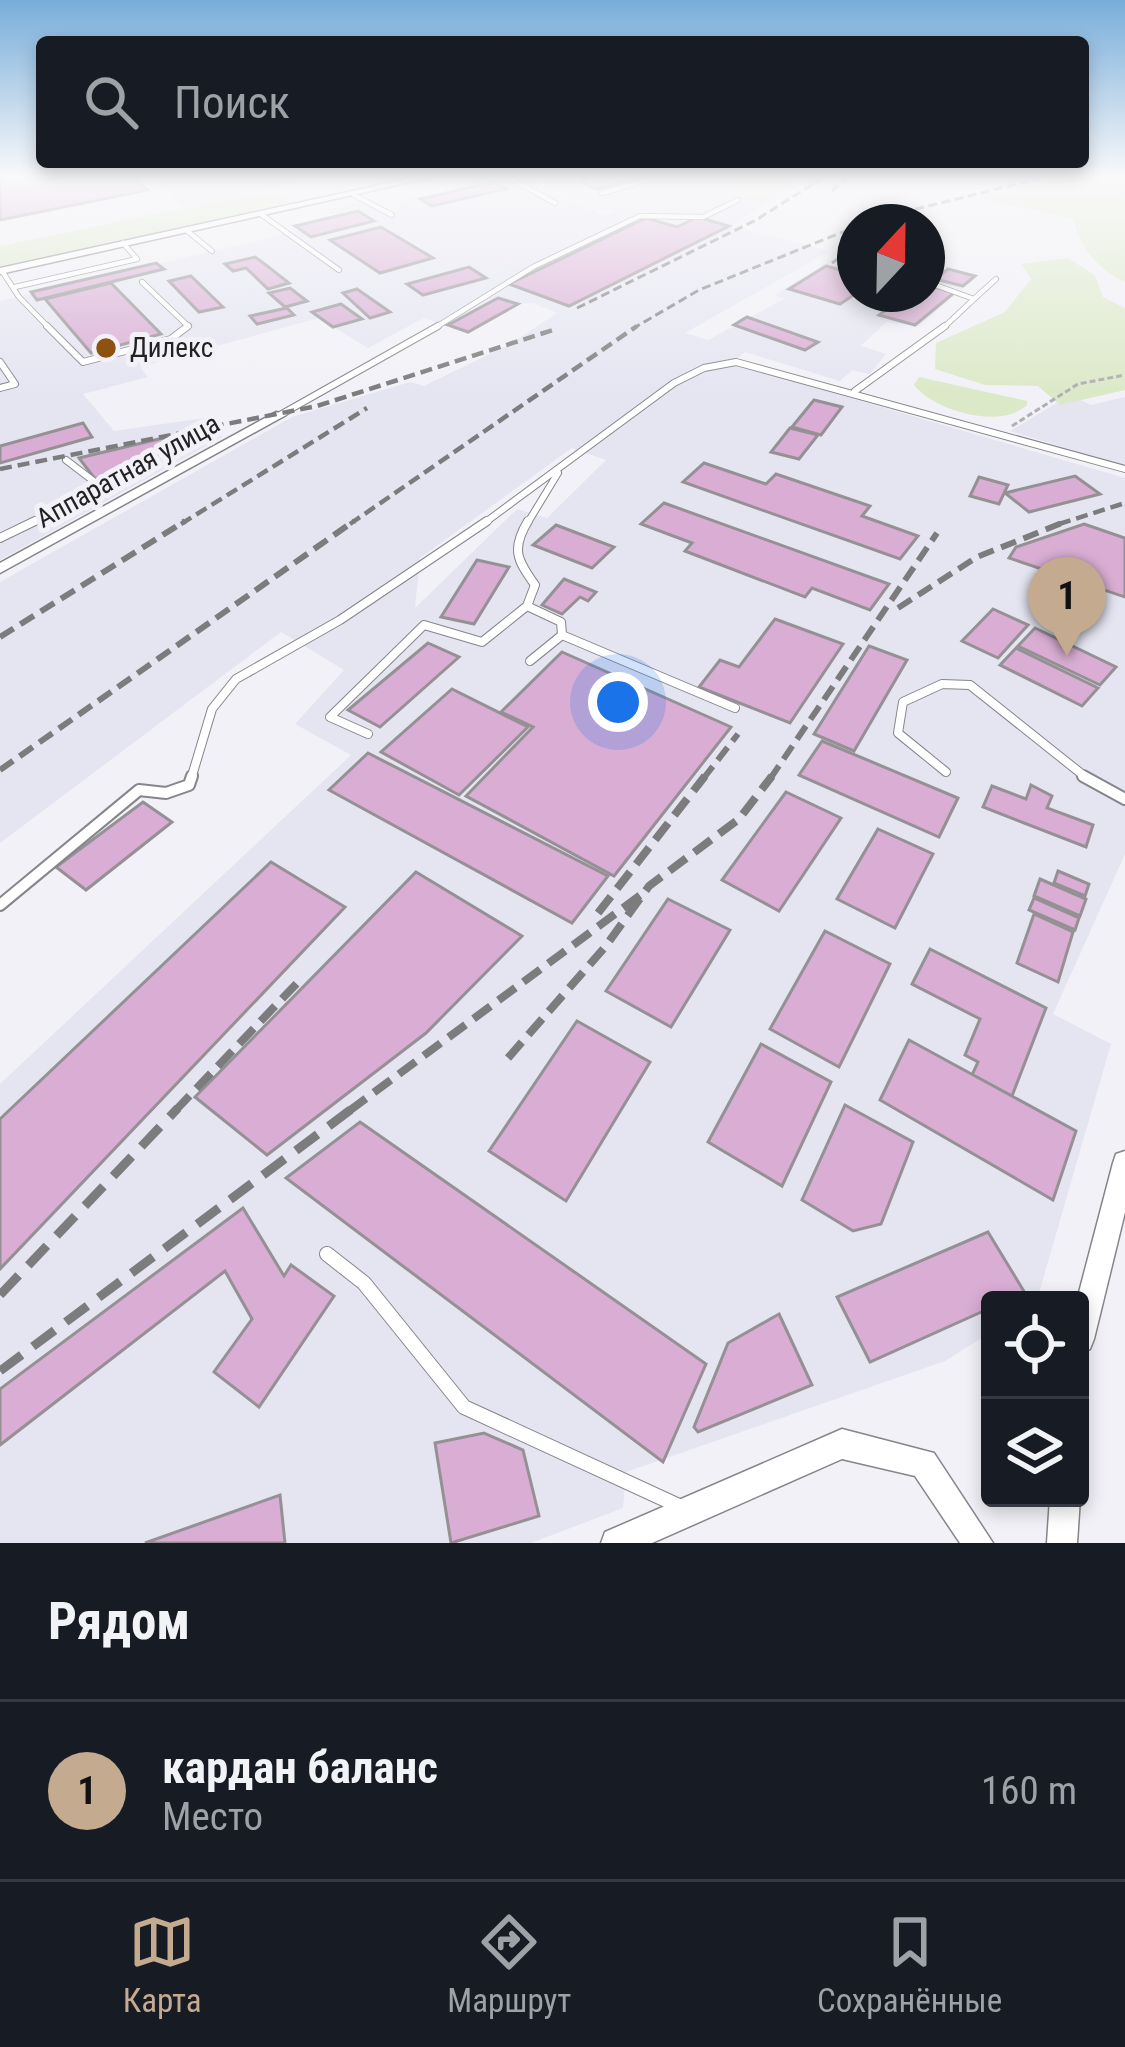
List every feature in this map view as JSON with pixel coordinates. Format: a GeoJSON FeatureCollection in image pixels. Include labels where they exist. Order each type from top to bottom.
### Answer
{"type":"FeatureCollection","features":[{"type":"Feature","properties":{"kind":"street"},"geometry":{"type":"LineString","coordinates":[[1,271],[97,249]]}},
{"type":"Feature","properties":{"kind":"street","name":"Аппаратная улица"},"geometry":{"type":"LineString","coordinates":[[0,569],[280,415]]}},
{"type":"Feature","properties":{"kind":"street"},"geometry":{"type":"LineString","coordinates":[[1089,1310],[1119,1215],[1125,1163]]}},
{"type":"Feature","properties":{"kind":"street"},"geometry":{"type":"LineString","coordinates":[[616,1543],[842,1444],[924,1463],[978,1543]]}},
{"type":"Feature","properties":{"kind":"street"},"geometry":{"type":"LineString","coordinates":[[1062,1543],[1064,1507]]}},
{"type":"Feature","properties":{"kind":"lane"},"geometry":{"type":"LineString","coordinates":[[15,287],[137,259],[128,249]]}},
{"type":"Feature","properties":{"kind":"lane"},"geometry":{"type":"LineString","coordinates":[[310,249],[339,270]]}},
{"type":"Feature","properties":{"kind":"lane"},"geometry":{"type":"LineString","coordinates":[[280,415],[571,249]]}},
{"type":"Feature","properties":{"kind":"lane"},"geometry":{"type":"LineString","coordinates":[[1,271],[19,297],[83,362],[171,340],[188,326],[142,282]]}},
{"type":"Feature","properties":{"kind":"lane"},"geometry":{"type":"LineString","coordinates":[[855,391],[942,329],[996,278]]}},
{"type":"Feature","properties":{"kind":"lane"},"geometry":{"type":"LineString","coordinates":[[945,289],[974,299]]}},
{"type":"Feature","properties":{"kind":"lane"},"geometry":{"type":"LineString","coordinates":[[0,905],[139,790],[166,793],[189,785],[219,694],[252,668],[281,648],[333,625],[558,473],[656,394],[707,364],[732,359],[754,363],[1125,469]]}},
{"type":"Feature","properties":{"kind":"lane"},"geometry":{"type":"LineString","coordinates":[[0,362],[15,384],[0,388]]}},
{"type":"Feature","properties":{"kind":"lane"},"geometry":{"type":"LineString","coordinates":[[0,538],[104,489],[67,460]]}},
{"type":"Feature","properties":{"kind":"lane"},"geometry":{"type":"LineString","coordinates":[[368,734],[330,716],[424,625],[482,642],[526,606],[535,585],[516,559],[517,540],[558,473]]}},
{"type":"Feature","properties":{"kind":"lane"},"geometry":{"type":"LineString","coordinates":[[526,606],[561,622],[562,635]]}},
{"type":"Feature","properties":{"kind":"lane"},"geometry":{"type":"LineString","coordinates":[[530,662],[562,635]]}},
{"type":"Feature","properties":{"kind":"lane"},"geometry":{"type":"LineString","coordinates":[[562,635],[735,708]]}},
{"type":"Feature","properties":{"kind":"lane"},"geometry":{"type":"LineString","coordinates":[[946,772],[898,733],[903,702],[942,683],[970,685],[1077,773],[1125,800]]}},
{"type":"Feature","properties":{"kind":"lane"},"geometry":{"type":"LineString","coordinates":[[327,1254],[364,1283],[464,1407],[689,1511]]}},
{"type":"Feature","properties":{"kind":"path"},"geometry":{"type":"LineString","coordinates":[[1002,432],[1078,384],[1125,375]]}},
{"type":"Feature","properties":{"kind":"shaded area"},"geometry":{"type":"Polygon","coordinates":[[[222,249],[822,249],[830,251],[685,333],[708,340],[784,299],[774,295],[837,256],[837,312],[935,312],[919,326],[886,322],[861,346],[886,354],[870,374],[852,370],[840,381],[745,352],[728,366],[1125,478],[1125,854],[1053,1014],[1111,1044],[1040,1291],[981,1291],[981,1339],[945,1361],[626,1472],[623,1508],[531,1543],[0,1543],[0,1084],[351,755],[295,724],[344,670],[281,632],[0,843],[0,582],[292,417],[410,382],[424,386],[510,344],[557,313],[533,303],[518,304],[468,332],[424,318],[368,348],[319,318],[140,367],[148,377],[83,394],[114,431],[205,418],[222,437],[0,560],[0,301],[222,249]],[[572,448],[420,558],[415,608],[517,509],[547,518],[606,460],[572,448]]]}},
{"type":"Feature","properties":{"kind":"shaded area"},"geometry":{"type":"Polygon","coordinates":[[[945,271],[974,279],[945,304],[945,271]]]}},
{"type":"Feature","properties":{"kind":"shaded area"},"geometry":{"type":"Polygon","coordinates":[[[1070,395],[1091,405],[1125,397],[1125,466],[1010,431],[1070,395]]]}},
{"type":"Feature","properties":{"kind":"green space"},"geometry":{"type":"Polygon","coordinates":[[[0,249],[79,249],[0,266],[0,249]]]}},
{"type":"Feature","properties":{"kind":"green space"},"geometry":{"type":"Polygon","coordinates":[[[1087,249],[1125,249],[1125,282],[1106,271],[1087,249]]]}},
{"type":"Feature","properties":{"kind":"green space"},"geometry":{"type":"Polygon","coordinates":[[[1068,258],[1095,275],[1103,297],[1125,308],[1125,390],[1060,405],[1038,386],[985,385],[935,369],[936,343],[1005,312],[1031,279],[1021,264],[1068,258]]]}},
{"type":"Feature","properties":{"kind":"green space"},"geometry":{"type":"Polygon","coordinates":[[[919,377],[1027,401],[1027,405],[1001,416],[968,414],[924,394],[914,385],[919,377]]]}},
{"type":"Feature","properties":{"kind":"building"},"geometry":{"type":"Polygon","coordinates":[[[344,249],[418,249],[433,258],[380,273],[344,249]]]}},
{"type":"Feature","properties":{"kind":"building"},"geometry":{"type":"Polygon","coordinates":[[[582,249],[683,249],[569,306],[509,284],[582,249]]]}},
{"type":"Feature","properties":{"kind":"building"},"geometry":{"type":"Polygon","coordinates":[[[255,257],[289,283],[268,289],[246,268],[233,271],[225,264],[255,257]]]}},
{"type":"Feature","properties":{"kind":"building"},"geometry":{"type":"Polygon","coordinates":[[[156,263],[164,269],[37,300],[31,292],[156,263]]]}},
{"type":"Feature","properties":{"kind":"building"},"geometry":{"type":"Polygon","coordinates":[[[826,266],[837,269],[837,303],[789,289],[826,266]]]}},
{"type":"Feature","properties":{"kind":"building"},"geometry":{"type":"Polygon","coordinates":[[[469,267],[486,278],[423,295],[407,284],[469,267]]]}},
{"type":"Feature","properties":{"kind":"building"},"geometry":{"type":"Polygon","coordinates":[[[945,271],[975,276],[963,286],[945,282],[945,271]]]}},
{"type":"Feature","properties":{"kind":"building"},"geometry":{"type":"Polygon","coordinates":[[[191,276],[223,307],[199,312],[169,281],[191,276]]]}},
{"type":"Feature","properties":{"kind":"building"},"geometry":{"type":"Polygon","coordinates":[[[111,283],[161,334],[91,353],[45,299],[111,283]]]}},
{"type":"Feature","properties":{"kind":"building"},"geometry":{"type":"Polygon","coordinates":[[[290,288],[307,301],[285,307],[269,293],[290,288]]]}},
{"type":"Feature","properties":{"kind":"building"},"geometry":{"type":"Polygon","coordinates":[[[357,289],[390,312],[370,318],[343,293],[357,289]]]}},
{"type":"Feature","properties":{"kind":"building"},"geometry":{"type":"Polygon","coordinates":[[[498,298],[518,304],[468,332],[448,325],[498,298]]]}},
{"type":"Feature","properties":{"kind":"building"},"geometry":{"type":"Polygon","coordinates":[[[341,304],[362,319],[333,327],[312,312],[341,304]]]}},
{"type":"Feature","properties":{"kind":"building"},"geometry":{"type":"Polygon","coordinates":[[[287,308],[294,315],[257,324],[250,316],[287,308]]]}},
{"type":"Feature","properties":{"kind":"building"},"geometry":{"type":"Polygon","coordinates":[[[883,312],[931,312],[915,325],[879,315],[883,312]]]}},
{"type":"Feature","properties":{"kind":"building"},"geometry":{"type":"Polygon","coordinates":[[[747,317],[818,342],[805,350],[734,325],[747,317]]]}},
{"type":"Feature","properties":{"kind":"building"},"geometry":{"type":"Polygon","coordinates":[[[814,400],[842,407],[821,435],[792,427],[814,400]]]}},
{"type":"Feature","properties":{"kind":"building"},"geometry":{"type":"Polygon","coordinates":[[[83,423],[92,437],[0,463],[0,446],[83,423]]]}},
{"type":"Feature","properties":{"kind":"building"},"geometry":{"type":"Polygon","coordinates":[[[790,428],[818,435],[799,459],[771,452],[790,428]]]}},
{"type":"Feature","properties":{"kind":"building"},"geometry":{"type":"Polygon","coordinates":[[[163,438],[171,448],[95,479],[79,458],[163,438]]]}},
{"type":"Feature","properties":{"kind":"building"},"geometry":{"type":"Polygon","coordinates":[[[704,463],[766,484],[776,474],[870,506],[862,516],[918,536],[900,559],[683,482],[704,463]]]}},
{"type":"Feature","properties":{"kind":"building"},"geometry":{"type":"Polygon","coordinates":[[[1075,476],[1100,494],[1029,512],[1005,493],[1075,476]]]}},
{"type":"Feature","properties":{"kind":"building"},"geometry":{"type":"Polygon","coordinates":[[[979,477],[1008,485],[999,504],[970,496],[979,477]]]}},
{"type":"Feature","properties":{"kind":"building"},"geometry":{"type":"Polygon","coordinates":[[[664,503],[889,584],[870,610],[812,588],[805,597],[685,551],[692,543],[641,524],[664,503]]]}},
{"type":"Feature","properties":{"kind":"building"},"geometry":{"type":"Polygon","coordinates":[[[1084,524],[1125,538],[1125,597],[1009,558],[1016,547],[1084,524]]]}},
{"type":"Feature","properties":{"kind":"building"},"geometry":{"type":"Polygon","coordinates":[[[556,525],[614,547],[592,568],[533,545],[556,525]]]}},
{"type":"Feature","properties":{"kind":"building"},"geometry":{"type":"Polygon","coordinates":[[[477,560],[509,567],[474,624],[441,617],[477,560]]]}},
{"type":"Feature","properties":{"kind":"building"},"geometry":{"type":"Polygon","coordinates":[[[564,579],[596,592],[588,601],[580,597],[562,614],[542,605],[564,579]]]}},
{"type":"Feature","properties":{"kind":"building"},"geometry":{"type":"Polygon","coordinates":[[[993,609],[1028,625],[998,658],[962,641],[993,609]]]}},
{"type":"Feature","properties":{"kind":"building"},"geometry":{"type":"Polygon","coordinates":[[[775,619],[843,644],[790,723],[699,687],[720,660],[739,667],[775,619]]]}},
{"type":"Feature","properties":{"kind":"building"},"geometry":{"type":"Polygon","coordinates":[[[1035,628],[1116,667],[1100,685],[1018,646],[1035,628]]]}},
{"type":"Feature","properties":{"kind":"building"},"geometry":{"type":"Polygon","coordinates":[[[428,643],[459,657],[380,727],[348,710],[428,643]]]}},
{"type":"Feature","properties":{"kind":"building"},"geometry":{"type":"Polygon","coordinates":[[[869,646],[907,660],[854,751],[814,734],[869,646]]]}},
{"type":"Feature","properties":{"kind":"building"},"geometry":{"type":"Polygon","coordinates":[[[1016,648],[1098,688],[1082,706],[1000,665],[1016,648]]]}},
{"type":"Feature","properties":{"kind":"building"},"geometry":{"type":"Polygon","coordinates":[[[562,652],[731,727],[614,876],[466,796],[533,727],[501,712],[562,652]]]}},
{"type":"Feature","properties":{"kind":"building"},"geometry":{"type":"Polygon","coordinates":[[[452,689],[528,727],[459,795],[381,752],[452,689]]]}},
{"type":"Feature","properties":{"kind":"building"},"geometry":{"type":"Polygon","coordinates":[[[822,741],[958,798],[939,837],[799,775],[822,741]]]}},
{"type":"Feature","properties":{"kind":"building"},"geometry":{"type":"Polygon","coordinates":[[[368,753],[608,876],[572,923],[329,790],[368,753]]]}},
{"type":"Feature","properties":{"kind":"building"},"geometry":{"type":"Polygon","coordinates":[[[1031,785],[1052,796],[1047,808],[1093,825],[1086,847],[983,807],[992,786],[1026,799],[1031,785]]]}},
{"type":"Feature","properties":{"kind":"building"},"geometry":{"type":"Polygon","coordinates":[[[786,792],[841,818],[779,911],[722,880],[786,792]]]}},
{"type":"Feature","properties":{"kind":"building"},"geometry":{"type":"Polygon","coordinates":[[[143,802],[172,822],[86,890],[56,867],[143,802]]]}},
{"type":"Feature","properties":{"kind":"building"},"geometry":{"type":"Polygon","coordinates":[[[878,829],[933,854],[895,928],[837,899],[878,829]]]}},
{"type":"Feature","properties":{"kind":"building"},"geometry":{"type":"Polygon","coordinates":[[[271,862],[345,907],[0,1269],[0,1119],[271,862]]]}},
{"type":"Feature","properties":{"kind":"building"},"geometry":{"type":"Polygon","coordinates":[[[1058,871],[1089,884],[1085,896],[1054,883],[1058,871]]]}},
{"type":"Feature","properties":{"kind":"building"},"geometry":{"type":"Polygon","coordinates":[[[416,872],[522,936],[426,1033],[267,1155],[195,1097],[416,872]]]}},
{"type":"Feature","properties":{"kind":"building"},"geometry":{"type":"Polygon","coordinates":[[[1040,879],[1086,899],[1080,916],[1034,896],[1040,879]]]}},
{"type":"Feature","properties":{"kind":"building"},"geometry":{"type":"Polygon","coordinates":[[[1034,898],[1079,918],[1075,930],[1029,910],[1034,898]]]}},
{"type":"Feature","properties":{"kind":"building"},"geometry":{"type":"Polygon","coordinates":[[[668,899],[730,930],[671,1027],[606,991],[668,899]]]}},
{"type":"Feature","properties":{"kind":"building"},"geometry":{"type":"Polygon","coordinates":[[[1034,914],[1073,932],[1058,982],[1017,963],[1034,914]]]}},
{"type":"Feature","properties":{"kind":"building"},"geometry":{"type":"Polygon","coordinates":[[[825,931],[890,964],[839,1067],[770,1029],[825,931]]]}},
{"type":"Feature","properties":{"kind":"building"},"geometry":{"type":"Polygon","coordinates":[[[930,949],[1046,1008],[1012,1096],[972,1075],[978,1062],[965,1055],[980,1019],[912,984],[930,949]]]}},
{"type":"Feature","properties":{"kind":"building"},"geometry":{"type":"Polygon","coordinates":[[[577,1021],[650,1062],[566,1201],[489,1151],[577,1021]]]}},
{"type":"Feature","properties":{"kind":"building"},"geometry":{"type":"Polygon","coordinates":[[[909,1040],[1076,1131],[1053,1200],[880,1100],[909,1040]]]}},
{"type":"Feature","properties":{"kind":"building"},"geometry":{"type":"Polygon","coordinates":[[[761,1044],[831,1082],[782,1186],[708,1142],[761,1044]]]}},
{"type":"Feature","properties":{"kind":"building"},"geometry":{"type":"Polygon","coordinates":[[[845,1105],[913,1142],[881,1224],[853,1231],[802,1200],[845,1105]]]}},
{"type":"Feature","properties":{"kind":"building"},"geometry":{"type":"Polygon","coordinates":[[[360,1122],[706,1364],[663,1462],[286,1178],[360,1122]]]}},
{"type":"Feature","properties":{"kind":"building"},"geometry":{"type":"Polygon","coordinates":[[[243,1208],[284,1276],[291,1265],[334,1296],[259,1407],[214,1372],[252,1319],[225,1271],[0,1445],[0,1389],[243,1208]]]}},
{"type":"Feature","properties":{"kind":"building"},"geometry":{"type":"Polygon","coordinates":[[[988,1232],[1024,1291],[981,1291],[981,1312],[870,1362],[837,1297],[988,1232]]]}},
{"type":"Feature","properties":{"kind":"building"},"geometry":{"type":"Polygon","coordinates":[[[779,1314],[812,1385],[698,1432],[694,1427],[728,1343],[779,1314]]]}},
{"type":"Feature","properties":{"kind":"building"},"geometry":{"type":"Polygon","coordinates":[[[484,1433],[523,1450],[539,1516],[451,1543],[435,1443],[484,1433]]]}},
{"type":"Feature","properties":{"kind":"building"},"geometry":{"type":"Polygon","coordinates":[[[280,1495],[285,1543],[145,1543],[280,1495]]]}},
{"type":"Feature","properties":{"kind":"railway"},"geometry":{"type":"LineString","coordinates":[[577,308],[697,249]]}},
{"type":"Feature","properties":{"kind":"railway"},"geometry":{"type":"LineString","coordinates":[[636,327],[699,290],[801,249]]}},
{"type":"Feature","properties":{"kind":"railway"},"geometry":{"type":"LineString","coordinates":[[832,263],[837,260]]}},
{"type":"Feature","properties":{"kind":"railway"},"geometry":{"type":"LineString","coordinates":[[350,524],[636,327]]}},
{"type":"Feature","properties":{"kind":"railway"},"geometry":{"type":"LineString","coordinates":[[632,329],[636,327]]}},
{"type":"Feature","properties":{"kind":"railway"},"geometry":{"type":"LineString","coordinates":[[0,469],[317,406],[556,329]]}},
{"type":"Feature","properties":{"kind":"railway"},"geometry":{"type":"LineString","coordinates":[[181,524],[367,408]]}},
{"type":"Feature","properties":{"kind":"railway"},"geometry":{"type":"LineString","coordinates":[[1061,523],[1125,503]]}},
{"type":"Feature","properties":{"kind":"railway"},"geometry":{"type":"LineString","coordinates":[[0,637],[185,521]]}},
{"type":"Feature","properties":{"kind":"railway"},"geometry":{"type":"LineString","coordinates":[[0,770],[354,521]]}},
{"type":"Feature","properties":{"kind":"railway"},"geometry":{"type":"LineString","coordinates":[[1061,523],[1067,521]]}},
{"type":"Feature","properties":{"kind":"railway"},"geometry":{"type":"LineString","coordinates":[[898,608],[977,557],[1061,523]]}},
{"type":"Feature","properties":{"kind":"railway"},"geometry":{"type":"LineString","coordinates":[[770,779],[937,533]]}},
{"type":"Feature","properties":{"kind":"railway"},"geometry":{"type":"LineString","coordinates":[[703,779],[738,734]]}},
{"type":"Feature","properties":{"kind":"railway"},"geometry":{"type":"LineString","coordinates":[[598,913],[705,776]]}},
{"type":"Feature","properties":{"kind":"railway"},"geometry":{"type":"LineString","coordinates":[[508,1058],[605,947],[649,886],[739,819],[772,776]]}},
{"type":"Feature","properties":{"kind":"railway"},"geometry":{"type":"LineString","coordinates":[[349,1111],[642,894]]}},
{"type":"Feature","properties":{"kind":"railway"},"geometry":{"type":"LineString","coordinates":[[175,1111],[300,980]]}},
{"type":"Feature","properties":{"kind":"railway"},"geometry":{"type":"LineString","coordinates":[[0,1295],[178,1108]]}},
{"type":"Feature","properties":{"kind":"railway"},"geometry":{"type":"LineString","coordinates":[[0,1371],[353,1108]]}},
{"type":"Feature","properties":{"kind":"place","name":"Дилекс"},"geometry":{"type":"Point","coordinates":[106,348]}},
{"type":"Feature","properties":{"kind":"place","name":"кардан баланс"},"geometry":{"type":"Point","coordinates":[1067,656]}}]}
